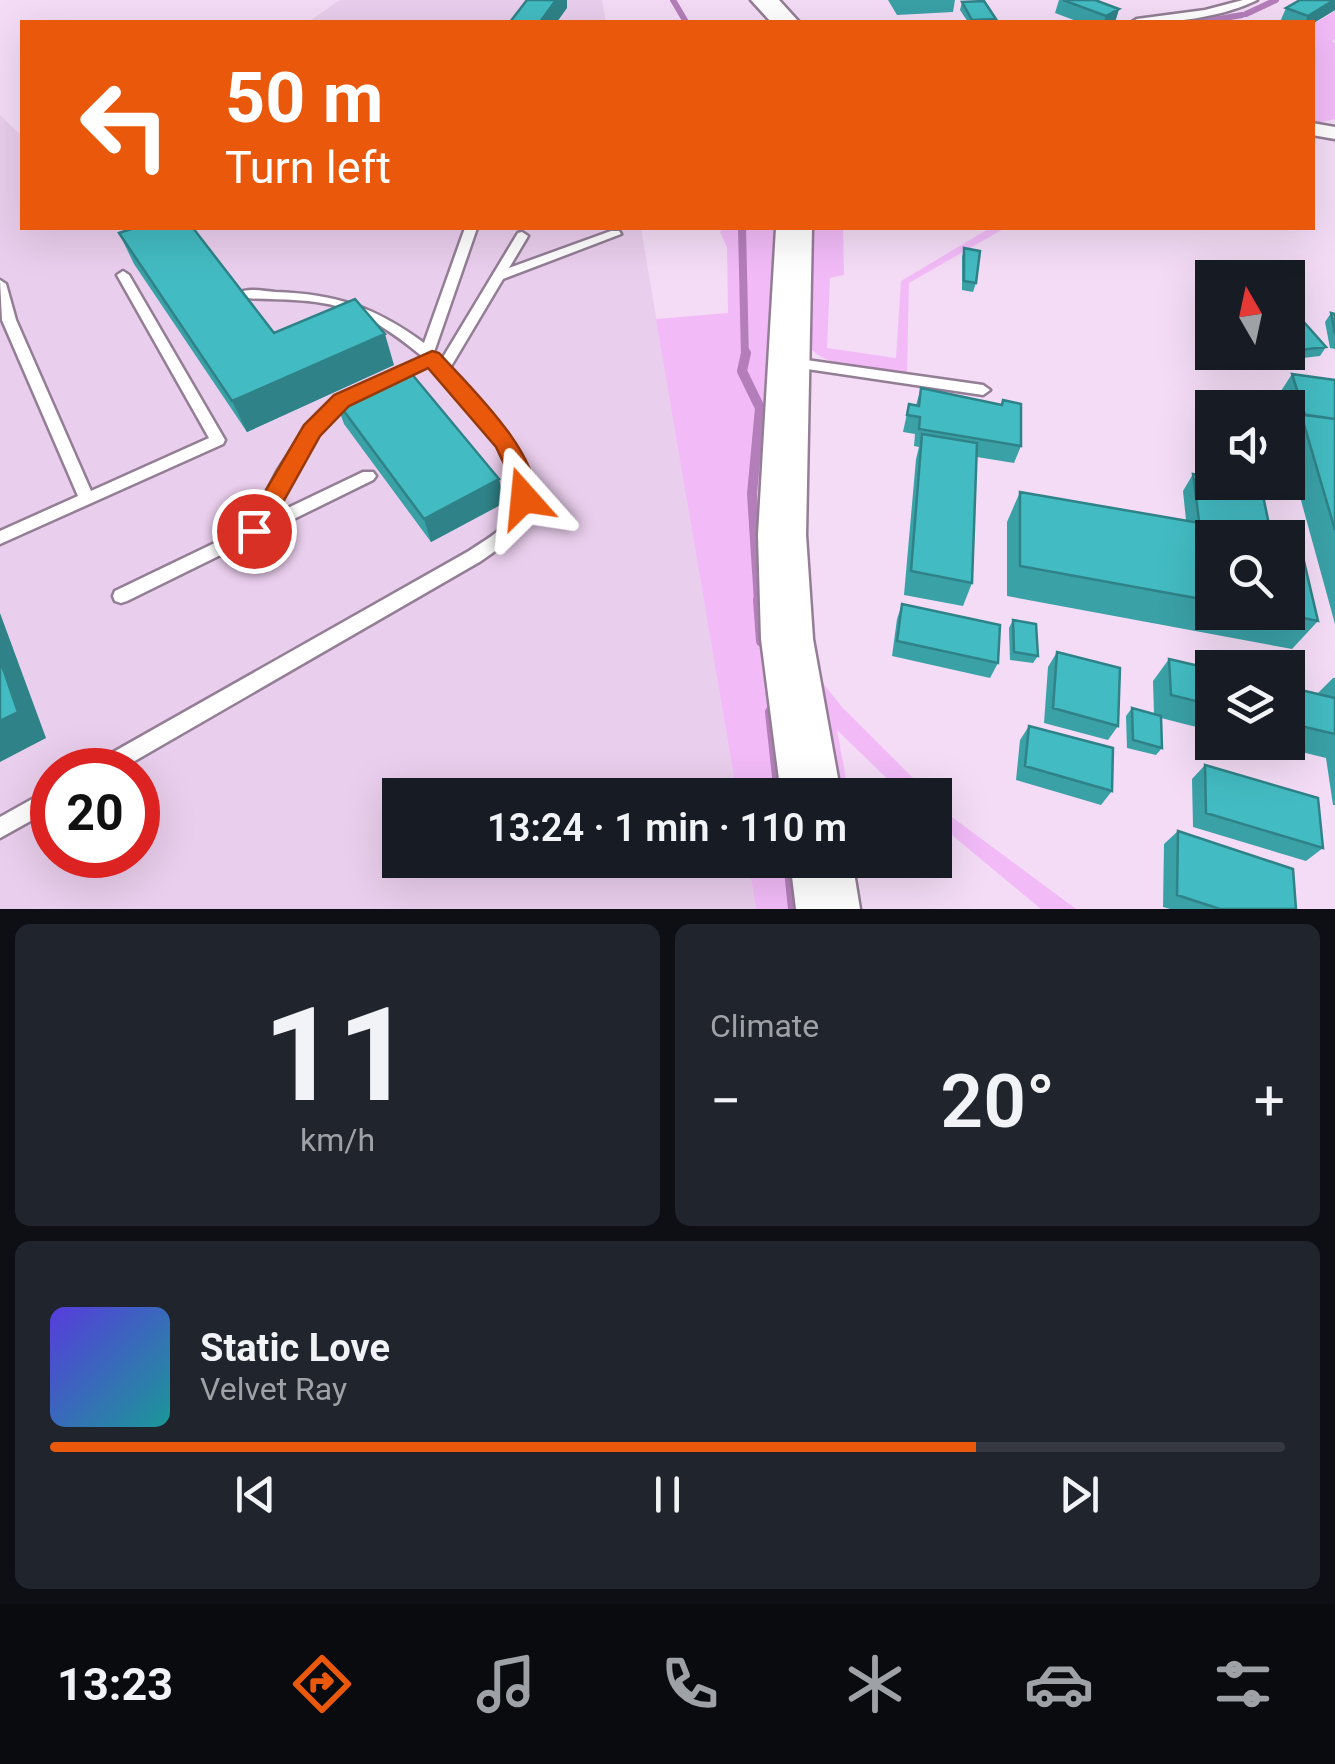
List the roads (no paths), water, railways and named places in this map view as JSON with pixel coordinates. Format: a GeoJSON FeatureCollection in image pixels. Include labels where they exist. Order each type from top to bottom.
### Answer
{"type":"FeatureCollection","features":[{"type":"Feature","properties":{"kind":"street"},"geometry":{"type":"LineString","coordinates":[[764,0],[784,20]]}},
{"type":"Feature","properties":{"kind":"street"},"geometry":{"type":"LineString","coordinates":[[794,230],[781,477],[788,638],[809,778]]}},
{"type":"Feature","properties":{"kind":"street"},"geometry":{"type":"LineString","coordinates":[[824,878],[828,909]]}},
{"type":"Feature","properties":{"kind":"lane"},"geometry":{"type":"LineString","coordinates":[[1154,20],[1206,14],[1253,0]]}},
{"type":"Feature","properties":{"kind":"lane"},"geometry":{"type":"LineString","coordinates":[[434,360],[470,230]]}},
{"type":"Feature","properties":{"kind":"lane"},"geometry":{"type":"LineString","coordinates":[[498,276],[615,234]]}},
{"type":"Feature","properties":{"kind":"lane"},"geometry":{"type":"LineString","coordinates":[[254,531],[312,431],[342,401],[434,360],[498,276],[522,236]]}},
{"type":"Feature","properties":{"kind":"lane"},"geometry":{"type":"LineString","coordinates":[[0,538],[218,440],[123,274]]}},
{"type":"Feature","properties":{"kind":"lane"},"geometry":{"type":"LineString","coordinates":[[0,284],[9,320],[86,498]]}},
{"type":"Feature","properties":{"kind":"lane"},"geometry":{"type":"LineString","coordinates":[[139,748],[475,556],[514,528],[524,498],[519,470],[504,442],[434,360],[355,307],[243,294]]}},
{"type":"Feature","properties":{"kind":"lane"},"geometry":{"type":"LineString","coordinates":[[788,362],[983,390]]}},
{"type":"Feature","properties":{"kind":"lane"},"geometry":{"type":"LineString","coordinates":[[121,596],[368,476]]}},
{"type":"Feature","properties":{"kind":"lane"},"geometry":{"type":"LineString","coordinates":[[0,828],[30,811]]}},
{"type":"Feature","properties":{"kind":"waterway"},"geometry":{"type":"LineString","coordinates":[[673,0],[685,20]]}},
{"type":"Feature","properties":{"kind":"waterway"},"geometry":{"type":"LineString","coordinates":[[1246,14],[1276,0]]}},
{"type":"Feature","properties":{"kind":"waterway"},"geometry":{"type":"LineString","coordinates":[[1213,20],[1242,15]]}},
{"type":"Feature","properties":{"kind":"waterway"},"geometry":{"type":"LineString","coordinates":[[742,230],[745,356]]}},
{"type":"Feature","properties":{"kind":"waterway"},"geometry":{"type":"LineString","coordinates":[[746,353],[742,371],[760,408],[752,494],[759,602]]}},
{"type":"Feature","properties":{"kind":"waterway"},"geometry":{"type":"LineString","coordinates":[[759,600],[762,641]]}},
{"type":"Feature","properties":{"kind":"waterway"},"geometry":{"type":"LineString","coordinates":[[771,712],[778,778]]}},
{"type":"Feature","properties":{"kind":"waterway"},"geometry":{"type":"LineString","coordinates":[[791,878],[794,909]]}}]}
